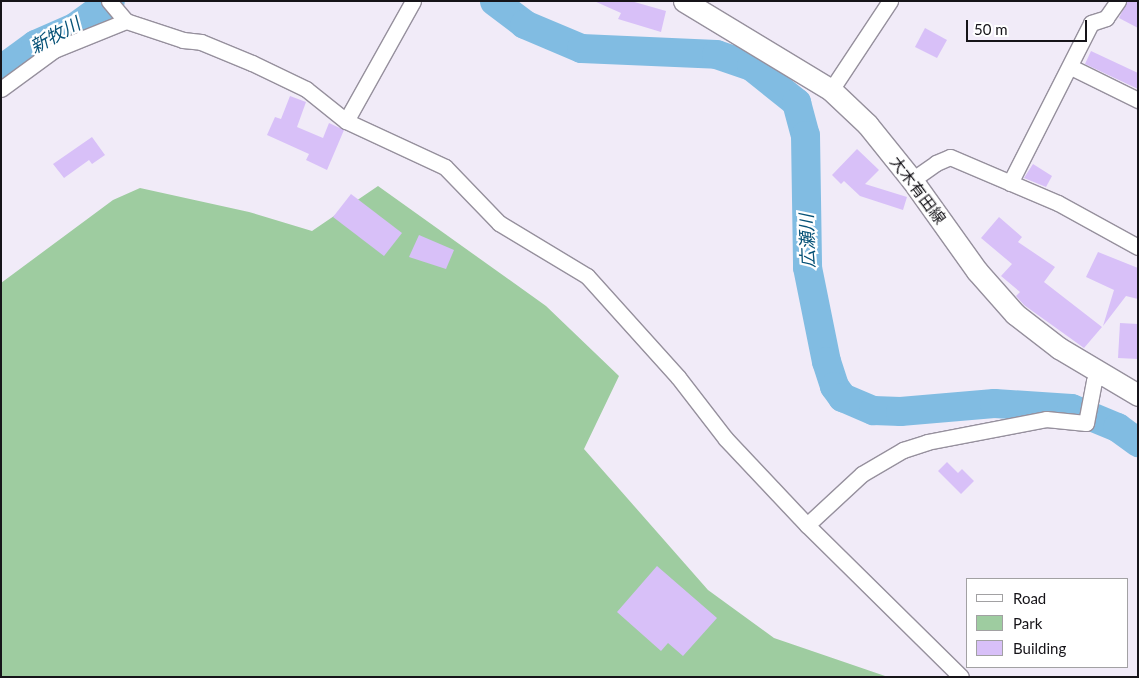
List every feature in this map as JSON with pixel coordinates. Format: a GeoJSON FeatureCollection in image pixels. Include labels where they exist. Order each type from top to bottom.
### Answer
{"type":"FeatureCollection","features":[{"type":"Feature","properties":{"kind":"main road","name":"大木有田線"},"geometry":{"type":"LineString","coordinates":[[684,1],[831,90],[867,124],[912,180],[977,271],[1014,314],[1098,378],[1135,388]]}},
{"type":"Feature","properties":{"kind":"street"},"geometry":{"type":"LineString","coordinates":[[109,1],[126,21],[183,40],[201,42],[252,63],[306,89],[346,122],[445,167],[499,223],[587,276],[678,377],[726,438],[807,525],[961,677]]}},
{"type":"Feature","properties":{"kind":"street"},"geometry":{"type":"LineString","coordinates":[[346,122],[413,1]]}},
{"type":"Feature","properties":{"kind":"street"},"geometry":{"type":"LineString","coordinates":[[831,90],[890,1]]}},
{"type":"Feature","properties":{"kind":"street"},"geometry":{"type":"LineString","coordinates":[[1010,183],[1071,67],[1091,23],[1106,18],[1118,1]]}},
{"type":"Feature","properties":{"kind":"street"},"geometry":{"type":"LineString","coordinates":[[1,89],[54,50],[126,21]]}},
{"type":"Feature","properties":{"kind":"street"},"geometry":{"type":"LineString","coordinates":[[1071,67],[1138,100]]}},
{"type":"Feature","properties":{"kind":"street"},"geometry":{"type":"LineString","coordinates":[[912,180],[936,163],[950,158],[1058,203],[1138,247]]}},
{"type":"Feature","properties":{"kind":"street"},"geometry":{"type":"LineString","coordinates":[[807,525],[862,474],[903,450],[927,442],[1046,419],[1086,423],[1098,378]]}},
{"type":"Feature","properties":{"kind":"green space"},"geometry":{"type":"Polygon","coordinates":[[[378,186],[546,306],[619,376],[584,449],[708,590],[774,638],[888,677],[1,677],[1,283],[113,200],[140,188],[249,212],[312,231],[378,186]]]}},
{"type":"Feature","properties":{"kind":"building"},"geometry":{"type":"Polygon","coordinates":[[[594,1],[631,1],[666,11],[661,32],[618,19],[621,13],[594,1]]]}},
{"type":"Feature","properties":{"kind":"building"},"geometry":{"type":"Polygon","coordinates":[[[1127,1],[1138,1],[1138,28],[1119,18],[1127,1]]]}},
{"type":"Feature","properties":{"kind":"building"},"geometry":{"type":"Polygon","coordinates":[[[925,28],[947,40],[937,58],[915,47],[925,28]]]}},
{"type":"Feature","properties":{"kind":"building"},"geometry":{"type":"Polygon","coordinates":[[[1091,51],[1138,73],[1138,89],[1085,64],[1091,51]]]}},
{"type":"Feature","properties":{"kind":"building"},"geometry":{"type":"Polygon","coordinates":[[[290,96],[306,102],[297,127],[323,138],[329,123],[344,130],[327,170],[306,160],[309,154],[267,135],[275,117],[281,119],[290,96]]]}},
{"type":"Feature","properties":{"kind":"building"},"geometry":{"type":"Polygon","coordinates":[[[92,137],[105,155],[92,164],[89,160],[64,178],[53,164],[92,137]]]}},
{"type":"Feature","properties":{"kind":"building"},"geometry":{"type":"Polygon","coordinates":[[[857,149],[879,170],[865,184],[907,197],[903,210],[860,196],[844,181],[841,184],[832,175],[857,149]]]}},
{"type":"Feature","properties":{"kind":"building"},"geometry":{"type":"Polygon","coordinates":[[[1033,164],[1052,176],[1046,187],[1024,178],[1033,164]]]}},
{"type":"Feature","properties":{"kind":"building"},"geometry":{"type":"Polygon","coordinates":[[[351,194],[402,233],[384,256],[333,217],[351,194]]]}},
{"type":"Feature","properties":{"kind":"building"},"geometry":{"type":"Polygon","coordinates":[[[999,217],[1022,237],[1018,242],[1055,267],[1044,282],[1102,327],[1084,348],[1024,305],[1016,296],[1020,292],[1001,276],[1012,264],[981,238],[999,217]]]}},
{"type":"Feature","properties":{"kind":"building"},"geometry":{"type":"Polygon","coordinates":[[[419,235],[454,250],[446,269],[409,257],[419,235]]]}},
{"type":"Feature","properties":{"kind":"building"},"geometry":{"type":"Polygon","coordinates":[[[1098,252],[1138,268],[1138,299],[1126,296],[1103,326],[1114,290],[1086,277],[1098,252]]]}},
{"type":"Feature","properties":{"kind":"building"},"geometry":{"type":"Polygon","coordinates":[[[1120,323],[1138,324],[1138,359],[1118,358],[1120,323]]]}},
{"type":"Feature","properties":{"kind":"building"},"geometry":{"type":"Polygon","coordinates":[[[947,462],[958,473],[962,469],[974,481],[961,494],[938,471],[947,462]]]}},
{"type":"Feature","properties":{"kind":"building"},"geometry":{"type":"Polygon","coordinates":[[[657,566],[717,618],[683,656],[668,643],[661,651],[617,612],[657,566]]]}},
{"type":"Feature","properties":{"kind":"waterway","name":"新牧川"},"geometry":{"type":"LineString","coordinates":[[1,69],[35,44],[74,27],[110,1]]}},
{"type":"Feature","properties":{"kind":"waterway","name":"広瀬川"},"geometry":{"type":"LineString","coordinates":[[494,1],[524,24],[581,48],[716,54],[751,66],[796,102],[805,135],[807,267],[826,361],[834,386],[842,397],[873,410],[900,411],[994,403],[1071,408],[1117,427],[1138,442]]}}]}
